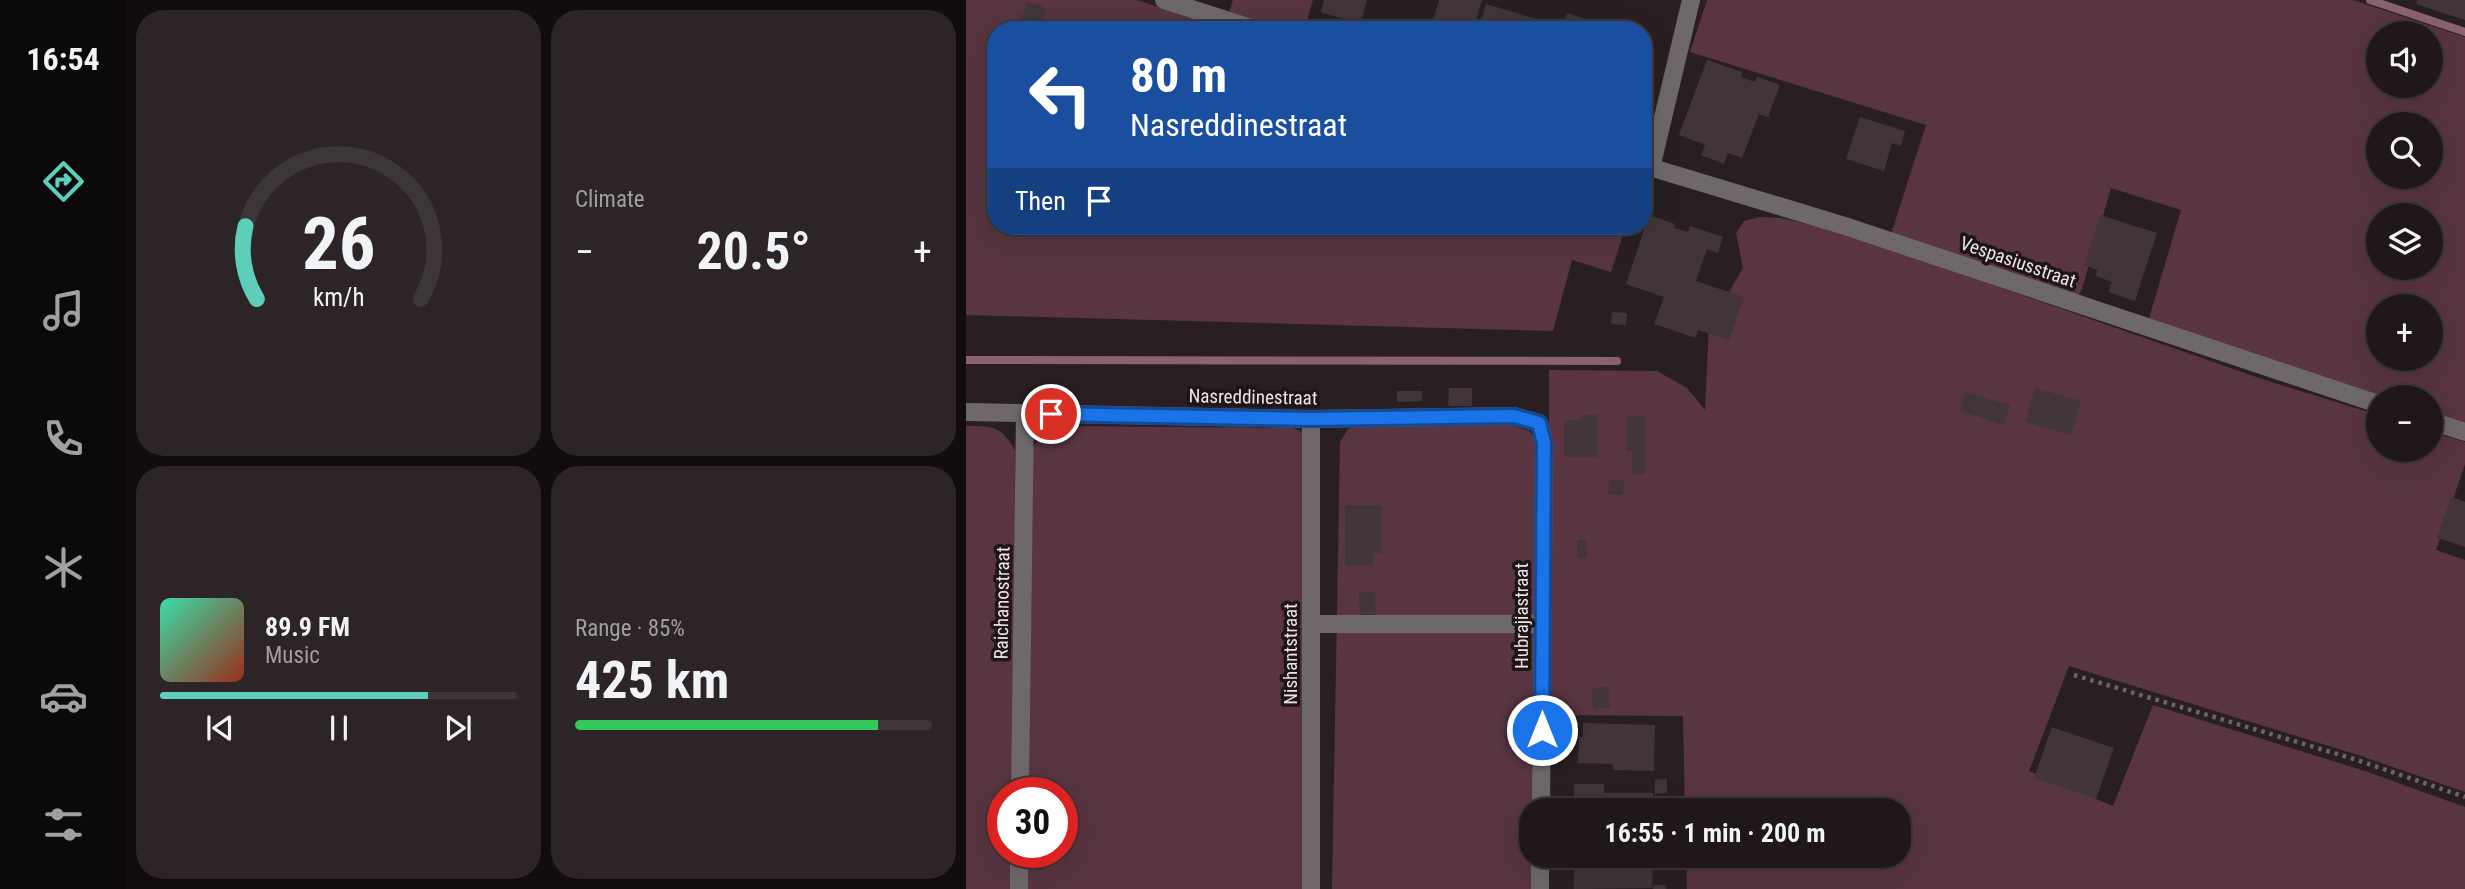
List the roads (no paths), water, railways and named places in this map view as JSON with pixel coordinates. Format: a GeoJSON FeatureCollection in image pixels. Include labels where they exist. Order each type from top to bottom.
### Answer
{"type":"FeatureCollection","features":[{"type":"Feature","properties":{"kind":"street"},"geometry":{"type":"LineString","coordinates":[[1164,0],[1229,21]]}},
{"type":"Feature","properties":{"kind":"street"},"geometry":{"type":"LineString","coordinates":[[1652,147],[1691,0]]}},
{"type":"Feature","properties":{"kind":"street","name":"Vespasiusstraat"},"geometry":{"type":"LineString","coordinates":[[1652,168],[1845,226],[2366,400]]}},
{"type":"Feature","properties":{"kind":"street","name":"Nasreddinestraat"},"geometry":{"type":"LineString","coordinates":[[966,412],[1311,419],[1514,416],[1539,423]]}},
{"type":"Feature","properties":{"kind":"street","name":"Raichanostraat"},"geometry":{"type":"LineString","coordinates":[[1020,777],[1025,413]]}},
{"type":"Feature","properties":{"kind":"street","name":"Nishantstraat"},"geometry":{"type":"LineString","coordinates":[[1311,419],[1311,889]]}},
{"type":"Feature","properties":{"kind":"street","name":"Hubrajiastraat"},"geometry":{"type":"LineString","coordinates":[[1539,423],[1544,443],[1541,798]]}},
{"type":"Feature","properties":{"kind":"street"},"geometry":{"type":"LineString","coordinates":[[2443,425],[2465,432]]}},
{"type":"Feature","properties":{"kind":"street"},"geometry":{"type":"LineString","coordinates":[[1311,624],[1542,624]]}},
{"type":"Feature","properties":{"kind":"street"},"geometry":{"type":"LineString","coordinates":[[1019,889],[1020,868]]}},
{"type":"Feature","properties":{"kind":"street"},"geometry":{"type":"LineString","coordinates":[[1540,889],[1541,868]]}},
{"type":"Feature","properties":{"kind":"waterway"},"geometry":{"type":"LineString","coordinates":[[2370,0],[2465,32]]}},
{"type":"Feature","properties":{"kind":"waterway"},"geometry":{"type":"LineString","coordinates":[[966,360],[1617,361]]}}]}
